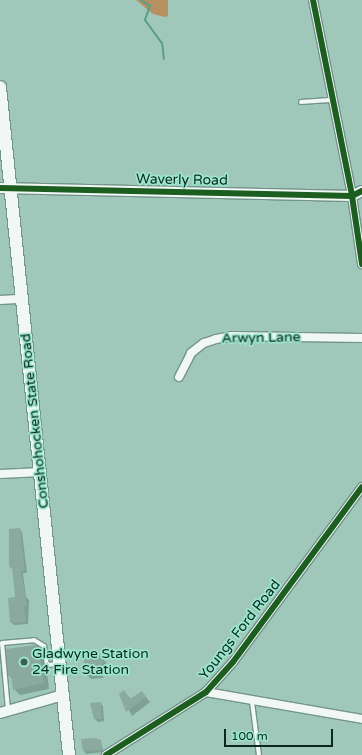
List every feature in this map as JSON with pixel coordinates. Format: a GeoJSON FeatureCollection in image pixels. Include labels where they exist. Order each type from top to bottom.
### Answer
{"type":"FeatureCollection","features":[{"type":"Feature","properties":{"kind":"main road","name":"Conshohocken State Road"},"geometry":{"type":"LineString","coordinates":[[0,87],[5,189],[22,300],[41,472],[69,755]]}},
{"type":"Feature","properties":{"kind":"street"},"geometry":{"type":"LineString","coordinates":[[313,0],[352,196],[362,264]]}},
{"type":"Feature","properties":{"kind":"street","name":"Waverly Road"},"geometry":{"type":"LineString","coordinates":[[5,189],[352,196],[362,191]]}},
{"type":"Feature","properties":{"kind":"street"},"geometry":{"type":"LineString","coordinates":[[0,300],[22,300]]}},
{"type":"Feature","properties":{"kind":"street","name":"Arwyn Lane"},"geometry":{"type":"LineString","coordinates":[[179,377],[185,362],[195,349],[209,340],[222,337],[362,338]]}},
{"type":"Feature","properties":{"kind":"street"},"geometry":{"type":"LineString","coordinates":[[0,474],[41,472]]}},
{"type":"Feature","properties":{"kind":"street","name":"Youngs Ford Road"},"geometry":{"type":"LineString","coordinates":[[106,755],[206,692],[233,662],[362,488]]}},
{"type":"Feature","properties":{"kind":"street"},"geometry":{"type":"LineString","coordinates":[[206,692],[252,702],[362,719]]}},
{"type":"Feature","properties":{"kind":"street"},"geometry":{"type":"LineString","coordinates":[[4,712],[63,695]]}},
{"type":"Feature","properties":{"kind":"lane"},"geometry":{"type":"LineString","coordinates":[[301,102],[333,100]]}},
{"type":"Feature","properties":{"kind":"lane"},"geometry":{"type":"LineString","coordinates":[[4,712],[2,643],[34,640],[44,646],[47,665],[60,664]]}},
{"type":"Feature","properties":{"kind":"lane"},"geometry":{"type":"LineString","coordinates":[[252,702],[259,755]]}},
{"type":"Feature","properties":{"kind":"shaded area"},"geometry":{"type":"Polygon","coordinates":[[[136,0],[168,0],[168,16],[165,17],[153,14],[136,0]]]}},
{"type":"Feature","properties":{"kind":"building"},"geometry":{"type":"Polygon","coordinates":[[[20,528],[25,570],[21,571],[27,605],[24,607],[26,622],[10,623],[8,598],[15,597],[12,567],[9,567],[9,529],[20,528]]]}},
{"type":"Feature","properties":{"kind":"building","name":"Gladwyne Station 24 Fire Station"},"geometry":{"type":"Polygon","coordinates":[[[35,645],[39,647],[44,683],[13,690],[11,676],[8,676],[6,649],[35,645]]]}},
{"type":"Feature","properties":{"kind":"building"},"geometry":{"type":"Polygon","coordinates":[[[95,650],[96,657],[102,656],[103,667],[98,667],[99,674],[85,675],[83,651],[95,650]]]}},
{"type":"Feature","properties":{"kind":"building"},"geometry":{"type":"Polygon","coordinates":[[[124,690],[130,699],[142,691],[146,697],[126,712],[119,694],[124,690]]]}},
{"type":"Feature","properties":{"kind":"building"},"geometry":{"type":"Polygon","coordinates":[[[101,702],[102,719],[94,719],[90,703],[101,702]]]}},
{"type":"Feature","properties":{"kind":"building"},"geometry":{"type":"Polygon","coordinates":[[[95,738],[101,740],[102,750],[83,751],[81,739],[95,738]]]}},
{"type":"Feature","properties":{"kind":"waterway"},"geometry":{"type":"LineString","coordinates":[[141,0],[150,6],[145,20],[162,43],[164,59]]}},
{"type":"Feature","properties":{"kind":"cycle path"},"geometry":{"type":"LineString","coordinates":[[313,0],[352,196],[362,264]]}},
{"type":"Feature","properties":{"kind":"cycle path"},"geometry":{"type":"LineString","coordinates":[[0,188],[352,196],[362,191]]}},
{"type":"Feature","properties":{"kind":"cycle path"},"geometry":{"type":"LineString","coordinates":[[106,755],[206,692],[233,662],[362,487]]}},
{"type":"Feature","properties":{"kind":"place","name":"Gladwyne Station 24 Fire Station"},"geometry":{"type":"Point","coordinates":[24,662]}}]}
